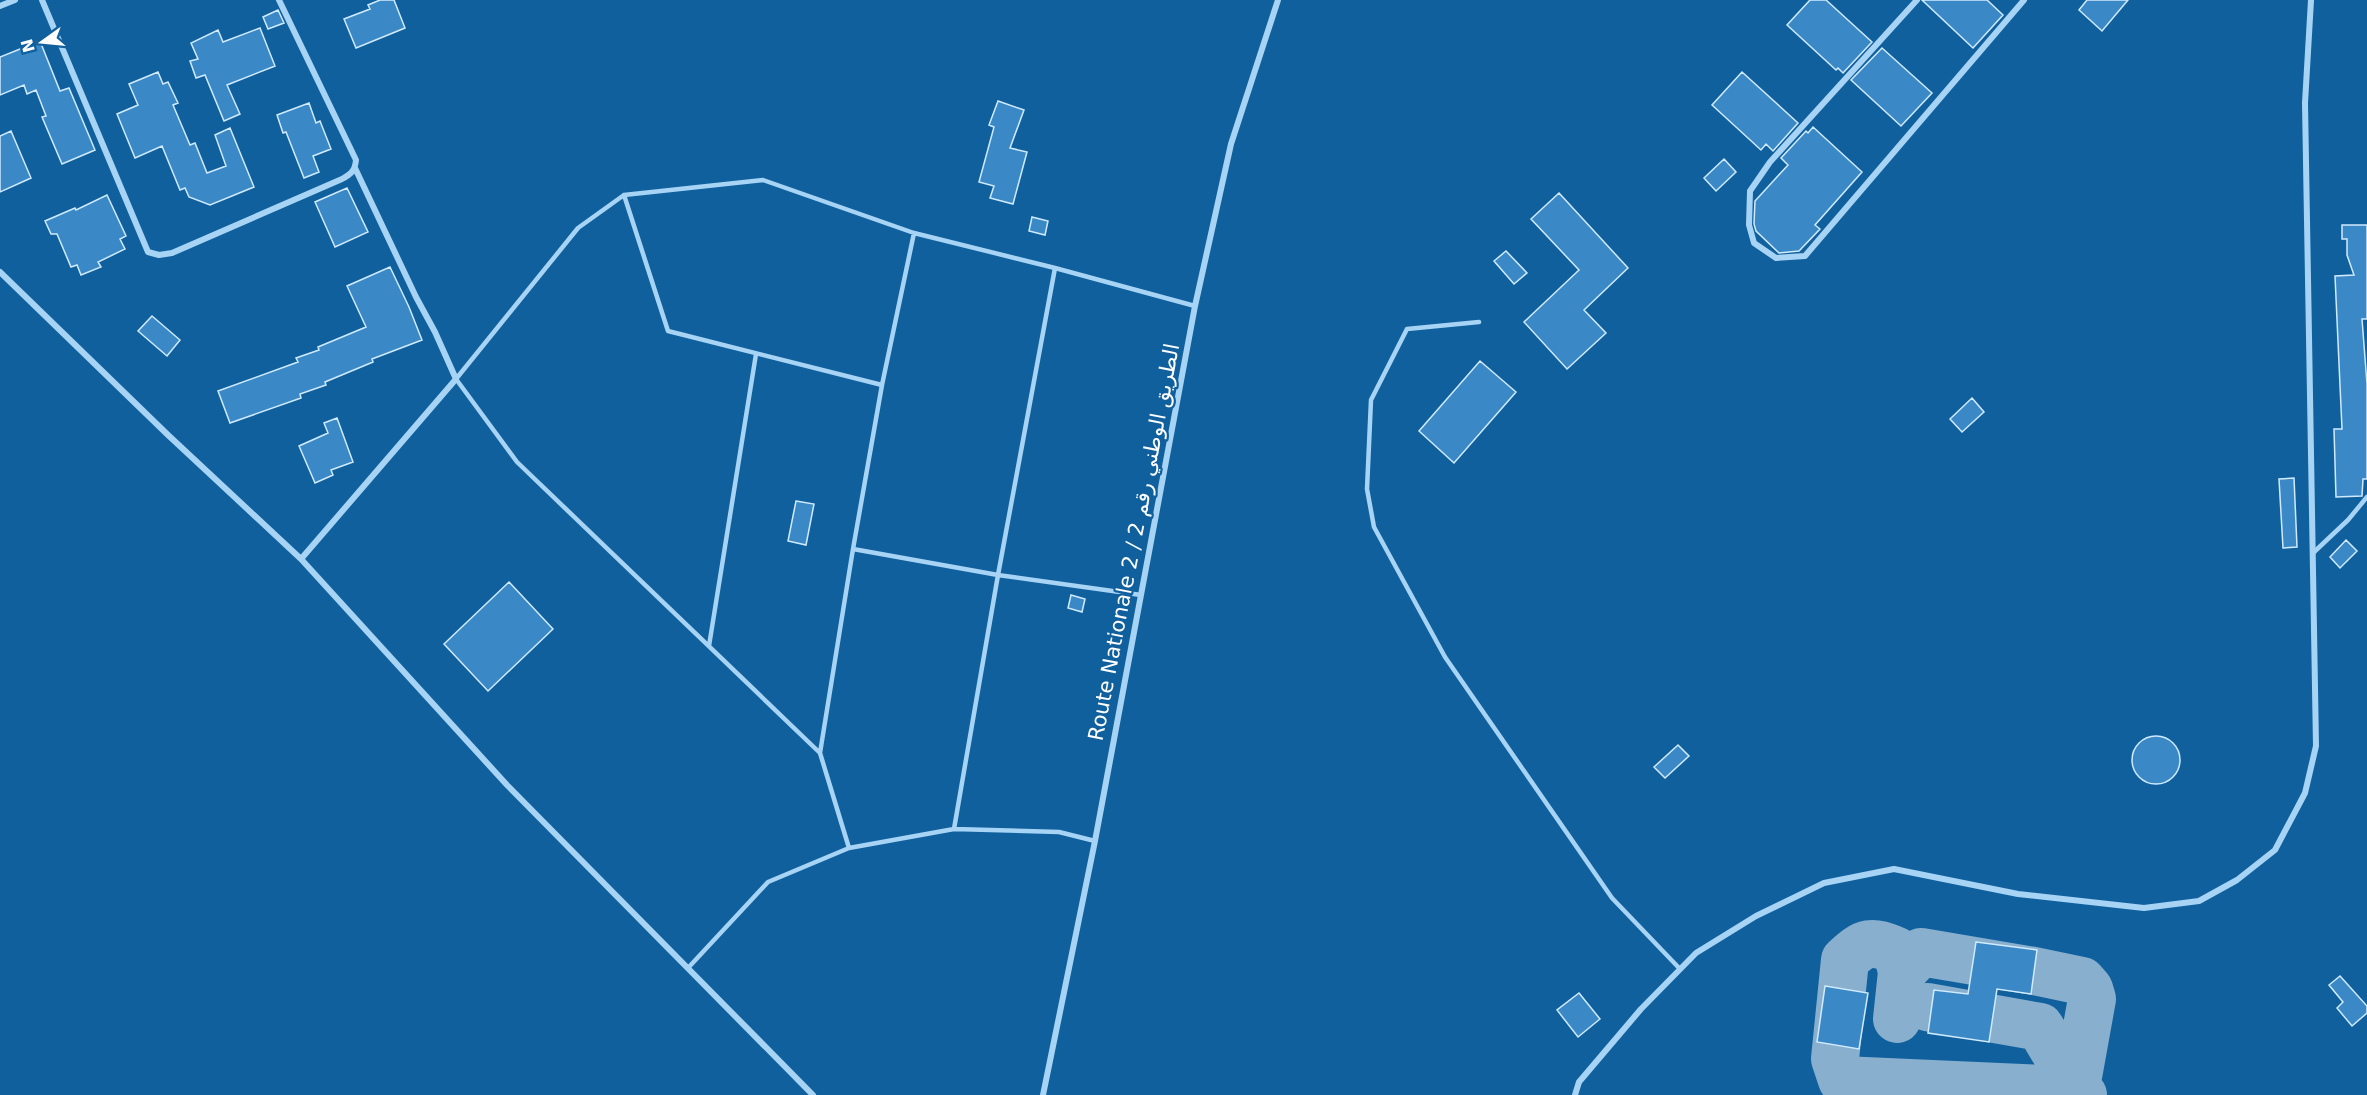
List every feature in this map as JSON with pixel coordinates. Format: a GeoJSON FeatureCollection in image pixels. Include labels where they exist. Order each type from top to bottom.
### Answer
{"type":"FeatureCollection","features":[{"type":"Feature","properties":{"kind":"street"},"geometry":{"type":"LineString","coordinates":[[0,6],[15,0]]}},
{"type":"Feature","properties":{"kind":"street"},"geometry":{"type":"LineString","coordinates":[[42,0],[148,252],[159,255],[172,253],[342,179],[352,174],[355,168],[356,160],[279,0]]}},
{"type":"Feature","properties":{"kind":"street","name":"Route Nationale 2 / الطريق الوطني رقم 2"},"geometry":{"type":"LineString","coordinates":[[1043,1095],[1095,841],[1195,306],[1231,144],[1278,0]]}},
{"type":"Feature","properties":{"kind":"street"},"geometry":{"type":"LineString","coordinates":[[1917,0],[1770,162],[1750,191],[1749,225],[1754,243],[1776,258],[1805,256],[2024,0]]}},
{"type":"Feature","properties":{"kind":"street"},"geometry":{"type":"LineString","coordinates":[[1575,1095],[1579,1082],[1641,1009],[1696,953],[1756,916],[1824,883],[1894,869],[2018,894],[2144,908],[2199,901],[2237,880],[2275,850],[2306,793],[2316,746],[2305,103],[2310,0]]}},
{"type":"Feature","properties":{"kind":"street"},"geometry":{"type":"LineString","coordinates":[[301,559],[456,379],[355,168]]}},
{"type":"Feature","properties":{"kind":"street"},"geometry":{"type":"LineString","coordinates":[[0,272],[168,435],[301,559],[507,785],[813,1095]]}},
{"type":"Feature","properties":{"kind":"lane"},"geometry":{"type":"LineString","coordinates":[[820,753],[517,462],[456,379],[578,228],[624,195],[764,180],[914,233],[1195,306]]}},
{"type":"Feature","properties":{"kind":"lane"},"geometry":{"type":"LineString","coordinates":[[624,195],[668,331],[882,386]]}},
{"type":"Feature","properties":{"kind":"lane"},"geometry":{"type":"LineString","coordinates":[[849,848],[820,753],[882,386],[914,233]]}},
{"type":"Feature","properties":{"kind":"lane"},"geometry":{"type":"LineString","coordinates":[[954,829],[1055,268]]}},
{"type":"Feature","properties":{"kind":"lane"},"geometry":{"type":"LineString","coordinates":[[1479,322],[1407,329],[1371,400],[1367,489],[1374,527],[1445,657],[1465,686],[1612,898],[1680,969]]}},
{"type":"Feature","properties":{"kind":"lane"},"geometry":{"type":"LineString","coordinates":[[709,646],[756,354]]}},
{"type":"Feature","properties":{"kind":"lane"},"geometry":{"type":"LineString","coordinates":[[2313,553],[2348,520],[2367,497]]}},
{"type":"Feature","properties":{"kind":"lane"},"geometry":{"type":"LineString","coordinates":[[853,549],[998,575],[1141,595]]}},
{"type":"Feature","properties":{"kind":"lane"},"geometry":{"type":"LineString","coordinates":[[688,968],[768,882],[849,848],[954,829],[1059,832],[1095,841]]}},
{"type":"Feature","properties":{"kind":"building"},"geometry":{"type":"Polygon","coordinates":[[[380,0],[394,0],[405,28],[356,48],[344,19],[370,9],[368,5],[380,0]]]}},
{"type":"Feature","properties":{"kind":"building"},"geometry":{"type":"Polygon","coordinates":[[[1810,0],[1826,0],[1872,42],[1843,73],[1838,68],[1836,70],[1787,25],[1810,0]]]}},
{"type":"Feature","properties":{"kind":"building"},"geometry":{"type":"Polygon","coordinates":[[[1922,0],[1987,0],[2003,15],[1973,48],[1922,0]]]}},
{"type":"Feature","properties":{"kind":"building"},"geometry":{"type":"Polygon","coordinates":[[[2087,0],[2128,0],[2102,31],[2079,10],[2087,0]]]}},
{"type":"Feature","properties":{"kind":"building"},"geometry":{"type":"Polygon","coordinates":[[[278,10],[284,23],[268,29],[263,17],[278,10]]]}},
{"type":"Feature","properties":{"kind":"building"},"geometry":{"type":"Polygon","coordinates":[[[260,28],[275,66],[227,85],[240,114],[224,121],[205,75],[196,78],[190,61],[198,59],[191,43],[218,30],[223,42],[260,28]]]}},
{"type":"Feature","properties":{"kind":"building"},"geometry":{"type":"Polygon","coordinates":[[[40,41],[60,91],[69,88],[95,150],[62,164],[42,117],[46,116],[36,90],[27,94],[24,85],[0,95],[0,57],[40,41]]]}},
{"type":"Feature","properties":{"kind":"building"},"geometry":{"type":"Polygon","coordinates":[[[1882,48],[1932,93],[1901,126],[1851,80],[1882,48]]]}},
{"type":"Feature","properties":{"kind":"building"},"geometry":{"type":"Polygon","coordinates":[[[158,72],[163,84],[168,82],[178,103],[173,105],[190,145],[195,143],[207,173],[226,166],[215,135],[230,128],[254,187],[210,205],[189,197],[185,188],[180,190],[162,146],[135,158],[117,114],[138,105],[129,84],[158,72]]]}},
{"type":"Feature","properties":{"kind":"building"},"geometry":{"type":"Polygon","coordinates":[[[1742,72],[1798,123],[1773,151],[1766,144],[1761,150],[1712,105],[1742,72]]]}},
{"type":"Feature","properties":{"kind":"building"},"geometry":{"type":"Polygon","coordinates":[[[998,101],[1024,110],[1010,148],[1027,152],[1013,204],[990,198],[994,186],[979,182],[994,127],[989,125],[998,101]]]}},
{"type":"Feature","properties":{"kind":"building"},"geometry":{"type":"Polygon","coordinates":[[[309,103],[316,123],[320,121],[331,149],[313,156],[319,172],[304,178],[277,115],[309,103]]]}},
{"type":"Feature","properties":{"kind":"building"},"geometry":{"type":"Polygon","coordinates":[[[1813,127],[1862,172],[1815,225],[1820,229],[1799,251],[1779,253],[1756,231],[1755,201],[1788,165],[1781,158],[1806,131],[1808,133],[1813,127]]]}},
{"type":"Feature","properties":{"kind":"building"},"geometry":{"type":"Polygon","coordinates":[[[11,131],[31,178],[0,192],[0,136],[11,131]]]}},
{"type":"Feature","properties":{"kind":"building"},"geometry":{"type":"Polygon","coordinates":[[[1724,159],[1736,172],[1716,191],[1704,178],[1724,159]]]}},
{"type":"Feature","properties":{"kind":"building"},"geometry":{"type":"Polygon","coordinates":[[[347,188],[368,232],[335,247],[315,202],[347,188]]]}},
{"type":"Feature","properties":{"kind":"building"},"geometry":{"type":"Polygon","coordinates":[[[1559,193],[1628,268],[1584,310],[1606,333],[1567,369],[1524,322],[1579,270],[1531,219],[1559,193]]]}},
{"type":"Feature","properties":{"kind":"building"},"geometry":{"type":"Polygon","coordinates":[[[107,195],[126,236],[120,239],[125,249],[98,262],[101,267],[81,275],[77,265],[71,267],[57,234],[51,234],[45,221],[75,208],[76,210],[107,195]]]}},
{"type":"Feature","properties":{"kind":"building"},"geometry":{"type":"Polygon","coordinates":[[[1032,217],[1048,221],[1045,235],[1029,231],[1032,217]]]}},
{"type":"Feature","properties":{"kind":"building"},"geometry":{"type":"Polygon","coordinates":[[[2342,225],[2367,225],[2367,319],[2362,319],[2367,384],[2367,479],[2363,479],[2362,496],[2336,497],[2334,429],[2342,429],[2335,276],[2354,275],[2347,255],[2347,239],[2342,239],[2342,225]]]}},
{"type":"Feature","properties":{"kind":"building"},"geometry":{"type":"Polygon","coordinates":[[[1506,251],[1527,273],[1514,284],[1494,261],[1506,251]]]}},
{"type":"Feature","properties":{"kind":"building"},"geometry":{"type":"Polygon","coordinates":[[[390,267],[422,340],[372,359],[373,362],[325,382],[326,385],[300,394],[301,398],[230,423],[218,391],[298,362],[296,358],[319,350],[318,347],[366,327],[347,286],[390,267]]]}},
{"type":"Feature","properties":{"kind":"building"},"geometry":{"type":"Polygon","coordinates":[[[152,316],[180,340],[167,356],[138,331],[152,316]]]}},
{"type":"Feature","properties":{"kind":"building"},"geometry":{"type":"Polygon","coordinates":[[[1480,361],[1516,392],[1454,463],[1419,431],[1480,361]]]}},
{"type":"Feature","properties":{"kind":"building"},"geometry":{"type":"Polygon","coordinates":[[[1972,398],[1984,412],[1962,432],[1950,419],[1972,398]]]}},
{"type":"Feature","properties":{"kind":"building"},"geometry":{"type":"Polygon","coordinates":[[[337,418],[353,462],[331,470],[333,475],[315,483],[299,446],[328,433],[324,423],[337,418]]]}},
{"type":"Feature","properties":{"kind":"building"},"geometry":{"type":"Polygon","coordinates":[[[2294,478],[2297,547],[2283,548],[2279,479],[2294,478]]]}},
{"type":"Feature","properties":{"kind":"building"},"geometry":{"type":"Polygon","coordinates":[[[796,501],[814,504],[806,545],[788,541],[796,501]]]}},
{"type":"Feature","properties":{"kind":"building"},"geometry":{"type":"Polygon","coordinates":[[[2346,540],[2357,551],[2340,568],[2330,557],[2346,540]]]}},
{"type":"Feature","properties":{"kind":"building"},"geometry":{"type":"Polygon","coordinates":[[[509,582],[553,629],[488,691],[444,644],[509,582]]]}},
{"type":"Feature","properties":{"kind":"building"},"geometry":{"type":"Polygon","coordinates":[[[1071,595],[1085,599],[1082,612],[1068,608],[1071,595]]]}},
{"type":"Feature","properties":{"kind":"building"},"geometry":{"type":"Polygon","coordinates":[[[2156,736],[2173,743],[2180,760],[2173,777],[2156,784],[2139,777],[2132,760],[2139,743],[2156,736]]]}},
{"type":"Feature","properties":{"kind":"building"},"geometry":{"type":"Polygon","coordinates":[[[1678,745],[1689,756],[1665,778],[1654,767],[1678,745]]]}},
{"type":"Feature","properties":{"kind":"building"},"geometry":{"type":"Polygon","coordinates":[[[1976,942],[2037,950],[2031,994],[1997,989],[1989,1042],[1928,1033],[1934,990],[1968,994],[1976,942]]]}},
{"type":"Feature","properties":{"kind":"building"},"geometry":{"type":"Polygon","coordinates":[[[2340,976],[2367,1006],[2367,1013],[2352,1026],[2337,1008],[2343,1002],[2329,985],[2340,976]]]}},
{"type":"Feature","properties":{"kind":"building"},"geometry":{"type":"Polygon","coordinates":[[[1825,986],[1868,993],[1859,1049],[1817,1042],[1825,986]]]}},
{"type":"Feature","properties":{"kind":"building"},"geometry":{"type":"Polygon","coordinates":[[[1579,993],[1600,1019],[1578,1037],[1557,1010],[1579,993]]]}},
{"type":"Feature","properties":{"kind":"taxiway"},"geometry":{"type":"LineString","coordinates":[[1902,972],[1897,951],[1881,945],[1863,946],[1845,960],[1835,1059],[1842,1080],[2067,1090],[2083,1095]]}},
{"type":"Feature","properties":{"kind":"taxiway"},"geometry":{"type":"LineString","coordinates":[[1897,1019],[1902,972],[1921,952],[2082,981],[2089,989],[2092,999],[2077,1082],[2079,1092]]}},
{"type":"Feature","properties":{"kind":"taxiway"},"geometry":{"type":"LineString","coordinates":[[1927,1007],[2040,1027],[2079,1092]]}}]}
